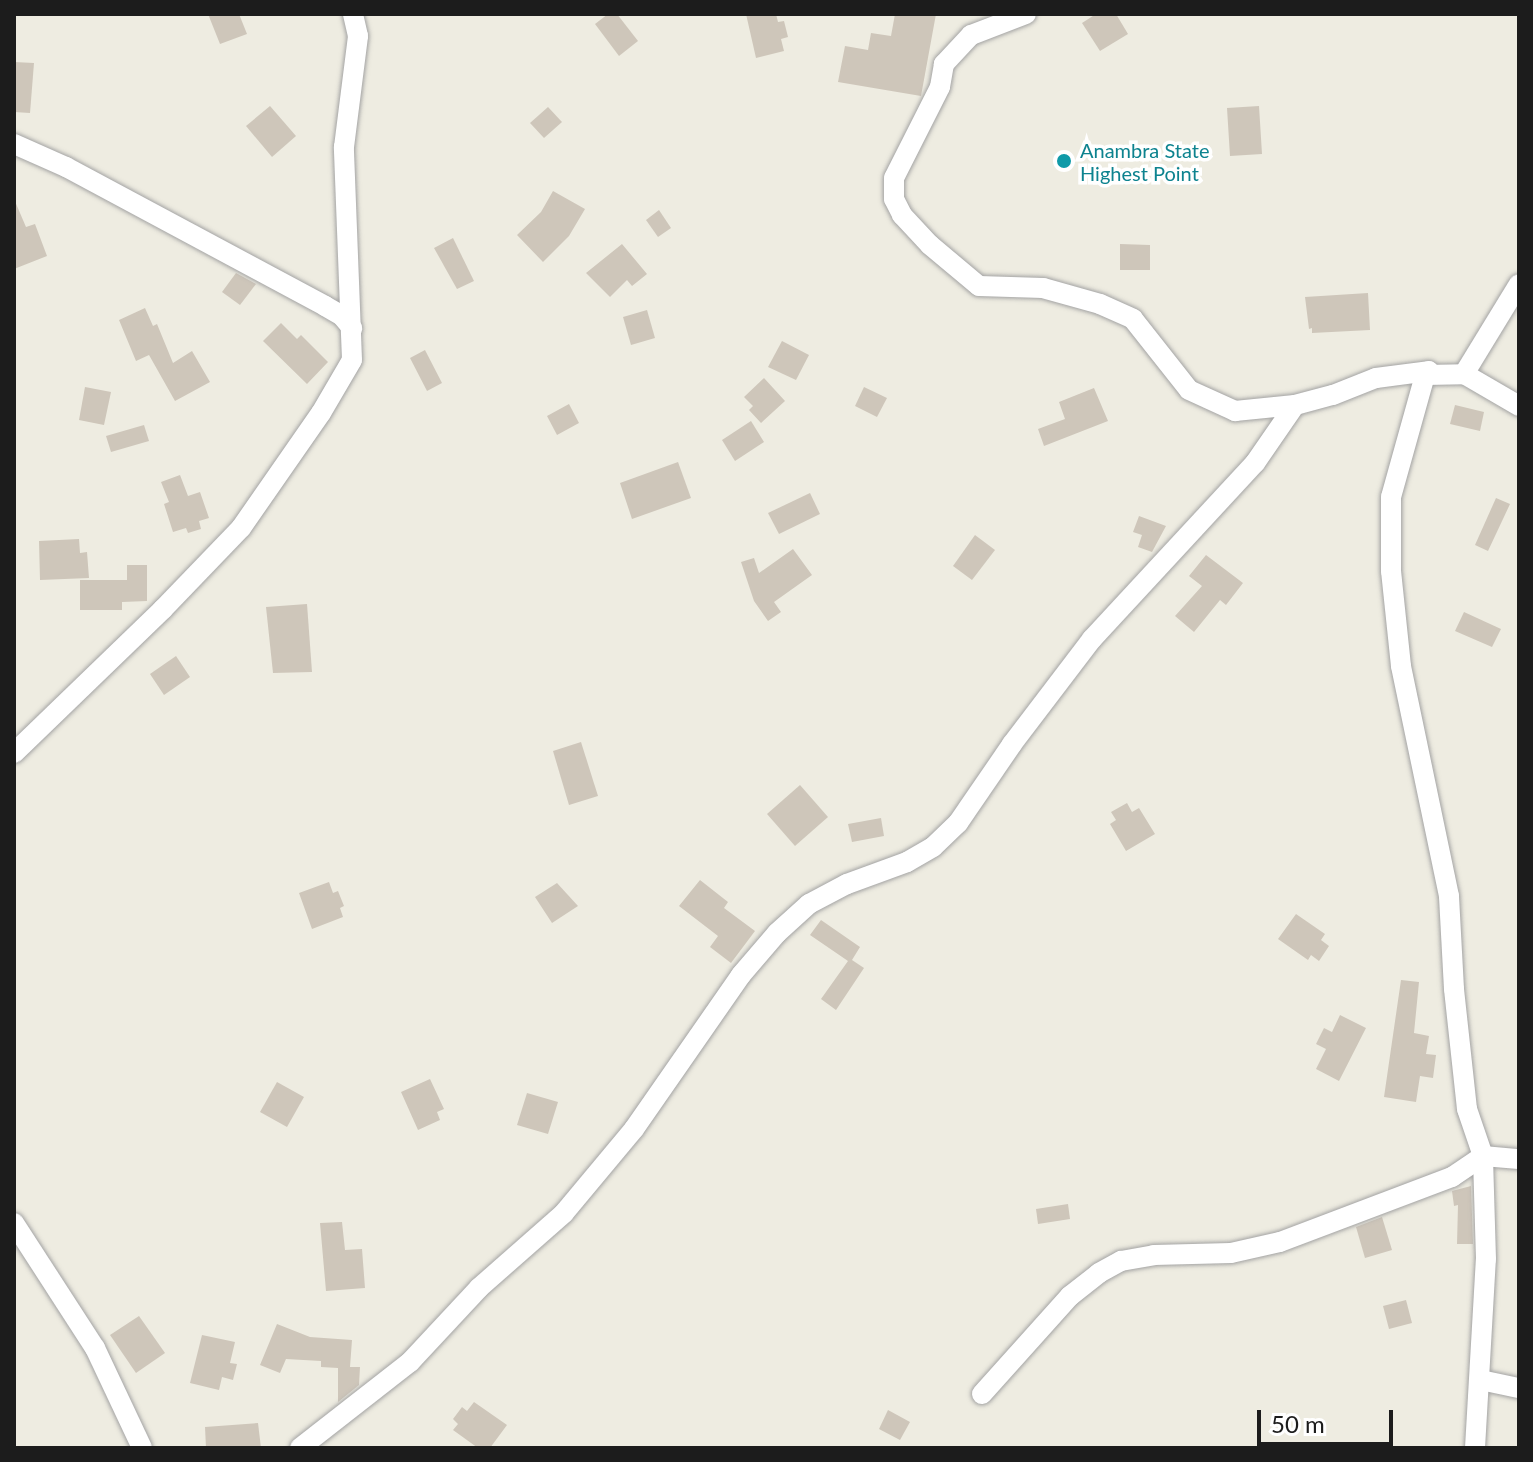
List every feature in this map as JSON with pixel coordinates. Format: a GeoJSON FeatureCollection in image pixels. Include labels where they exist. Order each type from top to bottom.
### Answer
{"type":"FeatureCollection","features":[{"type":"Feature","properties":{"kind":"street"},"geometry":{"type":"LineString","coordinates":[[14,753],[163,609],[241,528],[321,413],[352,360],[344,147],[358,36],[353,14]]}},
{"type":"Feature","properties":{"kind":"street"},"geometry":{"type":"LineString","coordinates":[[1026,14],[971,35],[944,64],[940,87],[894,178],[894,199],[902,215],[945,259],[979,286],[1043,288],[1100,304],[1133,319],[1189,390],[1235,411],[1295,405],[1333,395],[1376,378],[1429,371],[1425,375],[1391,497],[1391,571],[1401,666],[1449,896],[1454,989],[1467,1109],[1483,1156],[1486,1259],[1475,1448]]}},
{"type":"Feature","properties":{"kind":"street"},"geometry":{"type":"LineString","coordinates":[[14,144],[66,167],[325,306],[342,316],[352,328]]}},
{"type":"Feature","properties":{"kind":"street"},"geometry":{"type":"LineString","coordinates":[[1464,374],[1519,284]]}},
{"type":"Feature","properties":{"kind":"street"},"geometry":{"type":"LineString","coordinates":[[1425,375],[1464,374],[1519,406]]}},
{"type":"Feature","properties":{"kind":"street"},"geometry":{"type":"LineString","coordinates":[[300,1448],[410,1362],[479,1288],[564,1213],[634,1129],[741,975],[777,933],[809,904],[847,884],[907,862],[933,847],[958,823],[1012,744],[1092,639],[1255,463],[1295,405]]}},
{"type":"Feature","properties":{"kind":"street"},"geometry":{"type":"LineString","coordinates":[[982,1394],[1070,1296],[1099,1273],[1121,1261],[1154,1255],[1231,1253],[1280,1242],[1452,1177],[1483,1156],[1519,1159]]}},
{"type":"Feature","properties":{"kind":"street"},"geometry":{"type":"LineString","coordinates":[[14,1223],[95,1348],[142,1448]]}},
{"type":"Feature","properties":{"kind":"street"},"geometry":{"type":"LineString","coordinates":[[1481,1380],[1519,1388]]}},
{"type":"Feature","properties":{"kind":"building"},"geometry":{"type":"Polygon","coordinates":[[[208,14],[239,14],[247,34],[220,44],[208,14]]]}},
{"type":"Feature","properties":{"kind":"building"},"geometry":{"type":"Polygon","coordinates":[[[608,14],[617,14],[638,41],[619,56],[595,24],[608,14]]]}},
{"type":"Feature","properties":{"kind":"building"},"geometry":{"type":"Polygon","coordinates":[[[746,14],[776,14],[778,22],[784,21],[788,37],[781,39],[784,51],[756,58],[746,14]]]}},
{"type":"Feature","properties":{"kind":"building"},"geometry":{"type":"Polygon","coordinates":[[[895,14],[936,14],[921,96],[838,82],[845,46],[868,50],[871,33],[891,36],[895,14]]]}},
{"type":"Feature","properties":{"kind":"building"},"geometry":{"type":"Polygon","coordinates":[[[1096,14],[1116,14],[1128,34],[1100,51],[1082,23],[1096,14]]]}},
{"type":"Feature","properties":{"kind":"building"},"geometry":{"type":"Polygon","coordinates":[[[14,62],[34,63],[30,113],[14,112],[14,62]]]}},
{"type":"Feature","properties":{"kind":"building"},"geometry":{"type":"Polygon","coordinates":[[[270,106],[296,136],[272,157],[246,126],[270,106]]]}},
{"type":"Feature","properties":{"kind":"building"},"geometry":{"type":"Polygon","coordinates":[[[1259,106],[1262,154],[1230,156],[1227,108],[1259,106]]]}},
{"type":"Feature","properties":{"kind":"building"},"geometry":{"type":"Polygon","coordinates":[[[548,107],[562,122],[544,138],[530,123],[548,107]]]}},
{"type":"Feature","properties":{"kind":"building"},"geometry":{"type":"Polygon","coordinates":[[[553,191],[585,209],[569,236],[543,262],[517,235],[541,212],[553,191]]]}},
{"type":"Feature","properties":{"kind":"building"},"geometry":{"type":"Polygon","coordinates":[[[14,199],[26,227],[35,224],[47,256],[14,269],[14,199]]]}},
{"type":"Feature","properties":{"kind":"building"},"geometry":{"type":"Polygon","coordinates":[[[659,210],[671,228],[658,237],[646,220],[659,210]]]}},
{"type":"Feature","properties":{"kind":"building"},"geometry":{"type":"Polygon","coordinates":[[[453,238],[474,281],[457,289],[434,248],[453,238]]]}},
{"type":"Feature","properties":{"kind":"building"},"geometry":{"type":"Polygon","coordinates":[[[622,244],[647,274],[632,286],[627,280],[610,297],[586,273],[622,244]]]}},
{"type":"Feature","properties":{"kind":"building"},"geometry":{"type":"Polygon","coordinates":[[[1120,244],[1150,245],[1150,270],[1120,270],[1120,244]]]}},
{"type":"Feature","properties":{"kind":"building"},"geometry":{"type":"Polygon","coordinates":[[[236,273],[256,284],[240,305],[222,292],[236,273]]]}},
{"type":"Feature","properties":{"kind":"building"},"geometry":{"type":"Polygon","coordinates":[[[1368,293],[1370,330],[1312,333],[1312,328],[1309,329],[1305,297],[1368,293]]]}},
{"type":"Feature","properties":{"kind":"building"},"geometry":{"type":"Polygon","coordinates":[[[145,308],[153,326],[157,324],[173,363],[192,351],[210,382],[175,401],[149,355],[136,361],[119,320],[145,308]]]}},
{"type":"Feature","properties":{"kind":"building"},"geometry":{"type":"Polygon","coordinates":[[[647,310],[655,338],[631,345],[623,317],[647,310]]]}},
{"type":"Feature","properties":{"kind":"building"},"geometry":{"type":"Polygon","coordinates":[[[281,323],[297,339],[301,335],[328,362],[307,384],[263,341],[281,323]]]}},
{"type":"Feature","properties":{"kind":"building"},"geometry":{"type":"Polygon","coordinates":[[[782,341],[809,355],[796,380],[768,367],[782,341]]]}},
{"type":"Feature","properties":{"kind":"building"},"geometry":{"type":"Polygon","coordinates":[[[425,350],[442,383],[427,391],[410,358],[425,350]]]}},
{"type":"Feature","properties":{"kind":"building"},"geometry":{"type":"Polygon","coordinates":[[[764,378],[785,401],[761,423],[749,410],[753,406],[744,397],[764,378]]]}},
{"type":"Feature","properties":{"kind":"building"},"geometry":{"type":"Polygon","coordinates":[[[85,387],[111,392],[104,425],[79,420],[85,387]]]}},
{"type":"Feature","properties":{"kind":"building"},"geometry":{"type":"Polygon","coordinates":[[[864,387],[887,398],[877,417],[855,406],[864,387]]]}},
{"type":"Feature","properties":{"kind":"building"},"geometry":{"type":"Polygon","coordinates":[[[1094,388],[1108,421],[1044,446],[1038,429],[1065,419],[1059,402],[1094,388]]]}},
{"type":"Feature","properties":{"kind":"building"},"geometry":{"type":"Polygon","coordinates":[[[569,404],[579,423],[557,435],[547,416],[569,404]]]}},
{"type":"Feature","properties":{"kind":"building"},"geometry":{"type":"Polygon","coordinates":[[[1455,405],[1484,412],[1480,431],[1450,424],[1455,405]]]}},
{"type":"Feature","properties":{"kind":"building"},"geometry":{"type":"Polygon","coordinates":[[[751,421],[764,442],[735,461],[722,440],[751,421]]]}},
{"type":"Feature","properties":{"kind":"building"},"geometry":{"type":"Polygon","coordinates":[[[144,425],[149,441],[111,452],[106,436],[144,425]]]}},
{"type":"Feature","properties":{"kind":"building"},"geometry":{"type":"Polygon","coordinates":[[[678,462],[691,498],[632,519],[620,483],[678,462]]]}},
{"type":"Feature","properties":{"kind":"building"},"geometry":{"type":"Polygon","coordinates":[[[180,475],[188,496],[200,492],[209,518],[199,521],[201,529],[188,533],[186,528],[173,532],[164,504],[169,502],[161,482],[180,475]]]}},
{"type":"Feature","properties":{"kind":"building"},"geometry":{"type":"Polygon","coordinates":[[[810,493],[820,514],[779,534],[768,513],[810,493]]]}},
{"type":"Feature","properties":{"kind":"building"},"geometry":{"type":"Polygon","coordinates":[[[1496,498],[1510,504],[1488,551],[1475,545],[1496,498]]]}},
{"type":"Feature","properties":{"kind":"building"},"geometry":{"type":"Polygon","coordinates":[[[1139,516],[1166,526],[1152,552],[1138,547],[1142,535],[1133,532],[1139,516]]]}},
{"type":"Feature","properties":{"kind":"building"},"geometry":{"type":"Polygon","coordinates":[[[975,535],[995,550],[972,580],[953,566],[975,535]]]}},
{"type":"Feature","properties":{"kind":"building"},"geometry":{"type":"Polygon","coordinates":[[[79,539],[80,553],[87,552],[89,578],[40,580],[39,541],[79,539]]]}},
{"type":"Feature","properties":{"kind":"building"},"geometry":{"type":"Polygon","coordinates":[[[793,549],[812,575],[774,602],[781,612],[768,621],[754,601],[741,562],[754,558],[759,573],[793,549]]]}},
{"type":"Feature","properties":{"kind":"building"},"geometry":{"type":"Polygon","coordinates":[[[1206,555],[1243,583],[1226,605],[1220,600],[1194,632],[1175,616],[1202,586],[1189,576],[1206,555]]]}},
{"type":"Feature","properties":{"kind":"building"},"geometry":{"type":"Polygon","coordinates":[[[127,565],[147,565],[147,601],[122,602],[122,610],[80,610],[80,580],[127,580],[127,565]]]}},
{"type":"Feature","properties":{"kind":"building"},"geometry":{"type":"Polygon","coordinates":[[[307,604],[312,672],[273,673],[266,607],[307,604]]]}},
{"type":"Feature","properties":{"kind":"building"},"geometry":{"type":"Polygon","coordinates":[[[1464,612],[1501,629],[1492,647],[1455,631],[1464,612]]]}},
{"type":"Feature","properties":{"kind":"building"},"geometry":{"type":"Polygon","coordinates":[[[176,656],[190,677],[164,695],[150,674],[176,656]]]}},
{"type":"Feature","properties":{"kind":"building"},"geometry":{"type":"Polygon","coordinates":[[[581,742],[598,796],[569,805],[553,751],[581,742]]]}},
{"type":"Feature","properties":{"kind":"building"},"geometry":{"type":"Polygon","coordinates":[[[800,785],[828,817],[795,846],[767,814],[800,785]]]}},
{"type":"Feature","properties":{"kind":"building"},"geometry":{"type":"Polygon","coordinates":[[[1127,803],[1132,812],[1139,808],[1155,834],[1126,851],[1110,824],[1116,820],[1111,812],[1127,803]]]}},
{"type":"Feature","properties":{"kind":"building"},"geometry":{"type":"Polygon","coordinates":[[[881,818],[884,836],[852,842],[848,824],[881,818]]]}},
{"type":"Feature","properties":{"kind":"building"},"geometry":{"type":"Polygon","coordinates":[[[700,880],[728,902],[724,908],[755,931],[731,963],[710,947],[718,936],[679,906],[700,880]]]}},
{"type":"Feature","properties":{"kind":"building"},"geometry":{"type":"Polygon","coordinates":[[[329,882],[333,893],[338,891],[344,906],[340,908],[343,917],[312,929],[299,893],[329,882]]]}},
{"type":"Feature","properties":{"kind":"building"},"geometry":{"type":"Polygon","coordinates":[[[557,883],[578,906],[552,923],[535,897],[557,883]]]}},
{"type":"Feature","properties":{"kind":"building"},"geometry":{"type":"Polygon","coordinates":[[[1296,914],[1325,934],[1321,940],[1329,946],[1319,961],[1311,955],[1308,960],[1278,939],[1296,914]]]}},
{"type":"Feature","properties":{"kind":"building"},"geometry":{"type":"Polygon","coordinates":[[[821,920],[860,947],[852,960],[864,968],[836,1010],[821,999],[848,961],[810,935],[821,920]]]}},
{"type":"Feature","properties":{"kind":"building"},"geometry":{"type":"Polygon","coordinates":[[[1401,980],[1419,982],[1414,1033],[1429,1036],[1426,1054],[1436,1055],[1433,1078],[1420,1076],[1416,1102],[1384,1097],[1401,980]]]}},
{"type":"Feature","properties":{"kind":"building"},"geometry":{"type":"Polygon","coordinates":[[[1340,1015],[1366,1028],[1339,1081],[1316,1069],[1326,1049],[1316,1044],[1324,1028],[1332,1032],[1340,1015]]]}},
{"type":"Feature","properties":{"kind":"building"},"geometry":{"type":"Polygon","coordinates":[[[430,1079],[444,1109],[437,1112],[440,1120],[418,1130],[401,1092],[430,1079]]]}},
{"type":"Feature","properties":{"kind":"building"},"geometry":{"type":"Polygon","coordinates":[[[277,1082],[304,1097],[287,1127],[260,1112],[277,1082]]]}},
{"type":"Feature","properties":{"kind":"building"},"geometry":{"type":"Polygon","coordinates":[[[527,1093],[558,1102],[548,1134],[517,1125],[527,1093]]]}},
{"type":"Feature","properties":{"kind":"building"},"geometry":{"type":"Polygon","coordinates":[[[1471,1186],[1473,1244],[1457,1244],[1458,1205],[1454,1206],[1452,1191],[1471,1186]]]}},
{"type":"Feature","properties":{"kind":"building"},"geometry":{"type":"Polygon","coordinates":[[[1068,1204],[1070,1219],[1038,1224],[1036,1209],[1068,1204]]]}},
{"type":"Feature","properties":{"kind":"building"},"geometry":{"type":"Polygon","coordinates":[[[1382,1217],[1392,1250],[1365,1258],[1356,1227],[1382,1217]]]}},
{"type":"Feature","properties":{"kind":"building"},"geometry":{"type":"Polygon","coordinates":[[[342,1222],[345,1250],[362,1249],[365,1288],[326,1291],[320,1223],[342,1222]]]}},
{"type":"Feature","properties":{"kind":"building"},"geometry":{"type":"Polygon","coordinates":[[[1406,1300],[1412,1323],[1389,1329],[1383,1306],[1406,1300]]]}},
{"type":"Feature","properties":{"kind":"building"},"geometry":{"type":"Polygon","coordinates":[[[139,1316],[165,1353],[136,1373],[110,1335],[139,1316]]]}},
{"type":"Feature","properties":{"kind":"building"},"geometry":{"type":"Polygon","coordinates":[[[277,1324],[310,1337],[352,1340],[350,1367],[360,1367],[359,1385],[338,1402],[338,1368],[321,1367],[321,1361],[286,1359],[280,1373],[260,1365],[277,1324]]]}},
{"type":"Feature","properties":{"kind":"building"},"geometry":{"type":"Polygon","coordinates":[[[202,1335],[235,1342],[230,1363],[237,1364],[233,1380],[222,1377],[219,1390],[190,1383],[202,1335]]]}},
{"type":"Feature","properties":{"kind":"building"},"geometry":{"type":"Polygon","coordinates":[[[474,1402],[507,1425],[490,1448],[478,1448],[453,1430],[458,1424],[453,1419],[462,1407],[467,1411],[474,1402]]]}},
{"type":"Feature","properties":{"kind":"building"},"geometry":{"type":"Polygon","coordinates":[[[888,1410],[910,1422],[900,1440],[879,1429],[888,1410]]]}},
{"type":"Feature","properties":{"kind":"building"},"geometry":{"type":"Polygon","coordinates":[[[258,1423],[261,1448],[206,1448],[205,1427],[258,1423]]]}},
{"type":"Feature","properties":{"kind":"place","name":"Anambra State Highest Point"},"geometry":{"type":"Point","coordinates":[1064,161]}}]}
